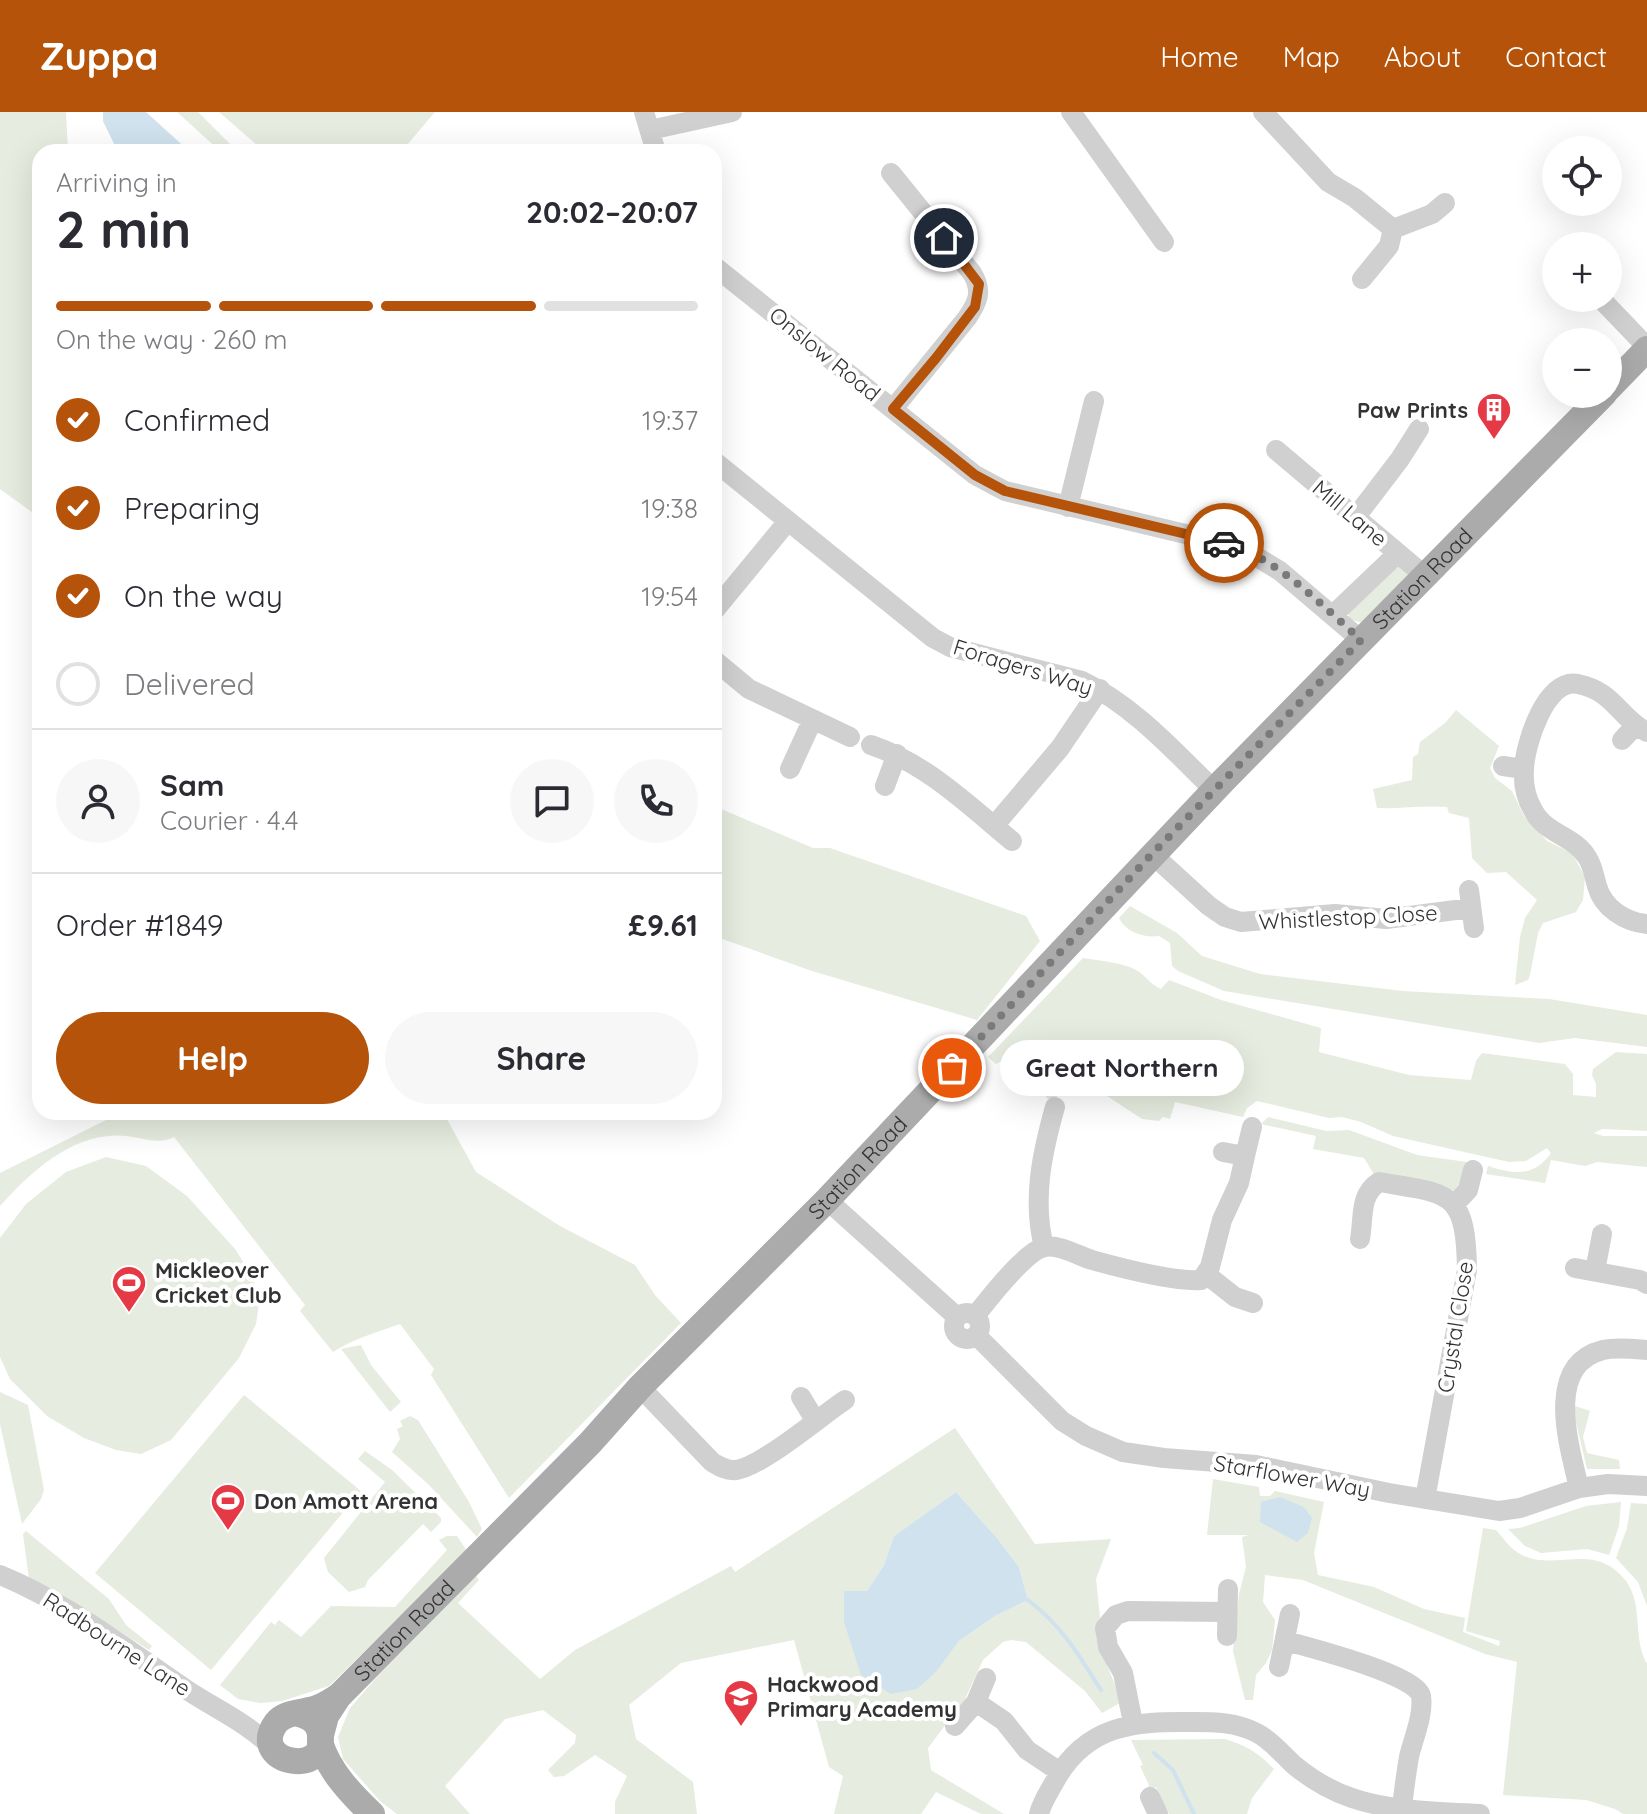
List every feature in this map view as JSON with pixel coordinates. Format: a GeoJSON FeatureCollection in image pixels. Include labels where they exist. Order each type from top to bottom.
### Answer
{"type":"FeatureCollection","features":[{"type":"Feature","properties":{"kind":"main road"},"geometry":{"type":"LineString","coordinates":[[1622,374],[1647,348]]}},
{"type":"Feature","properties":{"kind":"main road","name":"Station Road"},"geometry":{"type":"LineString","coordinates":[[320,1741],[326,1716],[339,1696],[827,1200],[1067,948],[1152,854],[1590,408]]}},
{"type":"Feature","properties":{"kind":"main road","name":"Station Road"},"geometry":{"type":"LineString","coordinates":[[291,1714],[318,1708],[339,1696]]}},
{"type":"Feature","properties":{"kind":"main road"},"geometry":{"type":"LineString","coordinates":[[341,1780],[284,1755],[272,1732],[275,1724],[291,1714],[310,1718],[320,1731],[324,1755],[341,1780],[372,1814]]}},
{"type":"Feature","properties":{"kind":"main road"},"geometry":{"type":"LineString","coordinates":[[284,1755],[314,1755],[320,1741]]}},
{"type":"Feature","properties":{"kind":"street"},"geometry":{"type":"LineString","coordinates":[[1071,112],[1164,242]]}},
{"type":"Feature","properties":{"kind":"street"},"geometry":{"type":"LineString","coordinates":[[1263,112],[1295,162],[1355,198],[1393,229]]}},
{"type":"Feature","properties":{"kind":"street"},"geometry":{"type":"LineString","coordinates":[[654,144],[647,121],[737,116]]}},
{"type":"Feature","properties":{"kind":"street"},"geometry":{"type":"LineString","coordinates":[[893,409],[967,318],[975,307],[980,290],[972,273],[895,187]]}},
{"type":"Feature","properties":{"kind":"street"},"geometry":{"type":"LineString","coordinates":[[1393,229],[1440,216]]}},
{"type":"Feature","properties":{"kind":"street"},"geometry":{"type":"LineString","coordinates":[[1362,279],[1389,246],[1393,229]]}},
{"type":"Feature","properties":{"kind":"street","name":"Onslow Road"},"geometry":{"type":"LineString","coordinates":[[722,272],[975,475],[993,486],[1068,507],[1240,547],[1268,562],[1361,640]]}},
{"type":"Feature","properties":{"kind":"street"},"geometry":{"type":"LineString","coordinates":[[1613,312],[1647,348]]}},
{"type":"Feature","properties":{"kind":"street"},"geometry":{"type":"LineString","coordinates":[[1068,507],[1096,416]]}},
{"type":"Feature","properties":{"kind":"street"},"geometry":{"type":"LineString","coordinates":[[1355,518],[1416,435],[1396,427]]}},
{"type":"Feature","properties":{"kind":"street","name":"Mill Lane"},"geometry":{"type":"LineString","coordinates":[[1276,450],[1425,576]]}},
{"type":"Feature","properties":{"kind":"street","name":"Foragers Way"},"geometry":{"type":"LineString","coordinates":[[722,467],[933,638],[950,647],[1082,681],[1100,689],[1124,706],[1214,790]]}},
{"type":"Feature","properties":{"kind":"street"},"geometry":{"type":"LineString","coordinates":[[722,601],[788,521]]}},
{"type":"Feature","properties":{"kind":"street"},"geometry":{"type":"LineString","coordinates":[[1333,615],[1398,553]]}},
{"type":"Feature","properties":{"kind":"street"},"geometry":{"type":"LineString","coordinates":[[722,667],[749,689],[850,737]]}},
{"type":"Feature","properties":{"kind":"street"},"geometry":{"type":"LineString","coordinates":[[1635,732],[1613,701],[1597,690],[1566,684],[1551,697],[1513,768],[1542,824],[1576,844],[1585,854],[1593,868],[1599,893],[1611,909],[1629,921],[1647,924]]}},
{"type":"Feature","properties":{"kind":"street"},"geometry":{"type":"LineString","coordinates":[[994,826],[1060,748],[1100,689]]}},
{"type":"Feature","properties":{"kind":"street"},"geometry":{"type":"LineString","coordinates":[[790,769],[812,721]]}},
{"type":"Feature","properties":{"kind":"street"},"geometry":{"type":"LineString","coordinates":[[871,745],[920,766],[1012,841]]}},
{"type":"Feature","properties":{"kind":"street"},"geometry":{"type":"LineString","coordinates":[[885,786],[897,754]]}},
{"type":"Feature","properties":{"kind":"street","name":"Whistlestop Close"},"geometry":{"type":"LineString","coordinates":[[1152,854],[1209,906],[1225,917],[1241,922],[1335,914],[1386,919],[1471,909]]}},
{"type":"Feature","properties":{"kind":"street"},"geometry":{"type":"LineString","coordinates":[[1044,1247],[1037,1206],[1046,1142],[1055,1107]]}},
{"type":"Feature","properties":{"kind":"street"},"geometry":{"type":"LineString","coordinates":[[970,1323],[1024,1261],[1044,1247],[1190,1281],[1201,1280],[1207,1275],[1222,1220],[1239,1183],[1252,1127]]}},
{"type":"Feature","properties":{"kind":"street"},"geometry":{"type":"LineString","coordinates":[[1223,1152],[1245,1156]]}},
{"type":"Feature","properties":{"kind":"street"},"geometry":{"type":"LineString","coordinates":[[1360,1239],[1364,1218],[1363,1199],[1369,1188],[1379,1182],[1441,1193],[1454,1205],[1468,1190],[1473,1170]]}},
{"type":"Feature","properties":{"kind":"street","name":"Starflower Way"},"geometry":{"type":"LineString","coordinates":[[827,1200],[970,1323],[1038,1399],[1062,1421],[1086,1436],[1123,1452],[1256,1465],[1499,1511],[1520,1508],[1579,1488],[1608,1484],[1647,1486]]}},
{"type":"Feature","properties":{"kind":"street","name":"Crystal Close"},"geometry":{"type":"LineString","coordinates":[[1425,1499],[1467,1270],[1467,1245],[1461,1217],[1454,1205]]}},
{"type":"Feature","properties":{"kind":"street"},"geometry":{"type":"LineString","coordinates":[[1602,1234],[1585,1270],[1647,1284]]}},
{"type":"Feature","properties":{"kind":"street"},"geometry":{"type":"LineString","coordinates":[[1207,1275],[1235,1297],[1253,1303]]}},
{"type":"Feature","properties":{"kind":"street"},"geometry":{"type":"LineString","coordinates":[[1579,1488],[1564,1419],[1568,1385],[1581,1364],[1595,1353],[1647,1350]]}},
{"type":"Feature","properties":{"kind":"street"},"geometry":{"type":"LineString","coordinates":[[640,1387],[712,1462],[724,1469],[738,1470],[760,1460],[845,1400]]}},
{"type":"Feature","properties":{"kind":"street"},"geometry":{"type":"LineString","coordinates":[[801,1397],[815,1420]]}},
{"type":"Feature","properties":{"kind":"street","name":"Radbourne Lane"},"geometry":{"type":"LineString","coordinates":[[0,1575],[58,1602],[196,1696],[233,1716],[284,1755]]}},
{"type":"Feature","properties":{"kind":"street"},"geometry":{"type":"LineString","coordinates":[[1227,1636],[1228,1589]]}},
{"type":"Feature","properties":{"kind":"street"},"geometry":{"type":"LineString","coordinates":[[1133,1723],[1123,1673],[1108,1647],[1105,1628],[1116,1615],[1128,1611],[1227,1612]]}},
{"type":"Feature","properties":{"kind":"street"},"geometry":{"type":"LineString","coordinates":[[1279,1667],[1290,1614]]}},
{"type":"Feature","properties":{"kind":"street"},"geometry":{"type":"LineString","coordinates":[[1286,1641],[1398,1677],[1417,1688],[1421,1695],[1420,1708],[1402,1807]]}},
{"type":"Feature","properties":{"kind":"street"},"geometry":{"type":"LineString","coordinates":[[955,1726],[976,1702],[986,1678]]}},
{"type":"Feature","properties":{"kind":"street"},"geometry":{"type":"LineString","coordinates":[[976,1702],[1004,1721],[1027,1750],[1060,1772]]}},
{"type":"Feature","properties":{"kind":"street","name":"Radbourne Lane"},"geometry":{"type":"LineString","coordinates":[[233,1716],[262,1718],[291,1714]]}},
{"type":"Feature","properties":{"kind":"street"},"geometry":{"type":"LineString","coordinates":[[1039,1814],[1060,1772],[1091,1741],[1106,1731],[1133,1723],[1228,1723],[1262,1735],[1295,1766],[1325,1787],[1363,1801],[1448,1813],[1480,1814]]}},
{"type":"Feature","properties":{"kind":"shaded area"},"geometry":{"type":"Polygon","coordinates":[[[0,112],[66,112],[68,144],[32,144],[32,512],[0,489],[0,112]]]}},
{"type":"Feature","properties":{"kind":"shaded area"},"geometry":{"type":"Polygon","coordinates":[[[177,112],[198,112],[230,144],[212,144],[177,112]]]}},
{"type":"Feature","properties":{"kind":"shaded area"},"geometry":{"type":"Polygon","coordinates":[[[219,112],[435,112],[408,144],[256,144],[219,112]]]}},
{"type":"Feature","properties":{"kind":"shaded area"},"geometry":{"type":"Polygon","coordinates":[[[1400,565],[1410,573],[1363,623],[1349,619],[1348,611],[1400,565]]]}},
{"type":"Feature","properties":{"kind":"shaded area"},"geometry":{"type":"Polygon","coordinates":[[[1456,710],[1499,746],[1490,768],[1495,778],[1512,791],[1524,816],[1547,841],[1572,853],[1585,877],[1583,900],[1576,912],[1543,923],[1528,980],[1515,985],[1520,937],[1525,918],[1537,900],[1506,872],[1487,873],[1472,858],[1469,818],[1449,813],[1447,807],[1377,808],[1373,789],[1412,780],[1413,757],[1418,754],[1420,742],[1445,723],[1456,710]]]}},
{"type":"Feature","properties":{"kind":"shaded area"},"geometry":{"type":"Polygon","coordinates":[[[722,809],[813,848],[830,848],[1026,916],[1040,941],[977,1020],[812,971],[722,939],[722,809]]]}},
{"type":"Feature","properties":{"kind":"shaded area"},"geometry":{"type":"Polygon","coordinates":[[[1130,906],[1177,933],[1202,956],[1260,974],[1403,991],[1549,999],[1647,1015],[1647,1047],[1575,1038],[1539,1043],[1224,991],[1172,966],[1170,943],[1159,936],[1142,935],[1126,927],[1119,918],[1130,906]]]}},
{"type":"Feature","properties":{"kind":"shaded area"},"geometry":{"type":"Polygon","coordinates":[[[1083,958],[1130,967],[1161,989],[1169,980],[1221,1000],[1321,1028],[1319,1052],[1409,1075],[1471,1080],[1476,1061],[1482,1053],[1565,1064],[1573,1074],[1573,1095],[1596,1097],[1593,1069],[1616,1052],[1647,1054],[1647,1131],[1602,1129],[1594,1133],[1603,1136],[1647,1136],[1647,1167],[1597,1162],[1585,1166],[1551,1160],[1545,1183],[1486,1174],[1488,1166],[1515,1172],[1530,1170],[1551,1153],[1547,1148],[1526,1161],[1509,1162],[1393,1136],[1342,1117],[1329,1118],[1257,1101],[1247,1108],[1243,1117],[1175,1102],[1170,1119],[1142,1119],[1107,1096],[1114,1064],[1104,1062],[1095,1092],[1073,1092],[1048,1099],[1053,1069],[1014,1054],[996,1064],[988,1057],[1083,958]]]}},
{"type":"Feature","properties":{"kind":"shaded area"},"geometry":{"type":"Polygon","coordinates":[[[1268,1117],[1326,1131],[1349,1130],[1417,1155],[1474,1163],[1457,1191],[1375,1176],[1364,1158],[1313,1149],[1316,1136],[1261,1124],[1268,1117]]]}},
{"type":"Feature","properties":{"kind":"shaded area"},"geometry":{"type":"Polygon","coordinates":[[[106,1120],[447,1120],[476,1172],[560,1226],[635,1265],[655,1295],[681,1323],[509,1498],[431,1375],[434,1369],[400,1324],[333,1352],[300,1311],[305,1305],[174,1137],[157,1141],[108,1136],[72,1146],[40,1167],[0,1206],[0,1173],[106,1120]]]}},
{"type":"Feature","properties":{"kind":"shaded area","name":"Mickleover Cricket Club"},"geometry":{"type":"Polygon","coordinates":[[[106,1157],[146,1166],[187,1196],[235,1249],[254,1279],[259,1304],[256,1324],[239,1358],[171,1440],[141,1454],[116,1450],[84,1438],[47,1416],[10,1379],[0,1357],[0,1238],[26,1204],[66,1172],[106,1157]]]}},
{"type":"Feature","properties":{"kind":"shaded area"},"geometry":{"type":"Polygon","coordinates":[[[361,1345],[371,1365],[401,1402],[390,1412],[341,1349],[361,1345]]]}},
{"type":"Feature","properties":{"kind":"shaded area"},"geometry":{"type":"Polygon","coordinates":[[[0,1392],[28,1405],[44,1490],[22,1524],[0,1424],[0,1392]]]}},
{"type":"Feature","properties":{"kind":"shaded area","name":"Don Amott Arena"},"geometry":{"type":"Polygon","coordinates":[[[244,1395],[361,1491],[211,1670],[95,1573],[244,1395]]]}},
{"type":"Feature","properties":{"kind":"shaded area"},"geometry":{"type":"Polygon","coordinates":[[[1575,1406],[1590,1411],[1583,1437],[1587,1453],[1619,1460],[1620,1469],[1587,1469],[1575,1406]]]}},
{"type":"Feature","properties":{"kind":"shaded area"},"geometry":{"type":"Polygon","coordinates":[[[410,1416],[418,1420],[469,1502],[482,1529],[477,1537],[428,1484],[392,1452],[400,1439],[397,1429],[403,1426],[400,1421],[410,1416]]]}},
{"type":"Feature","properties":{"kind":"shaded area"},"geometry":{"type":"Polygon","coordinates":[[[955,1428],[1035,1544],[1111,1539],[1096,1579],[1100,1617],[1096,1638],[1120,1703],[1102,1713],[1085,1691],[1026,1642],[1003,1642],[983,1660],[965,1699],[928,1748],[931,1770],[1004,1814],[981,1814],[936,1792],[921,1814],[834,1814],[843,1776],[829,1767],[794,1640],[681,1663],[629,1705],[636,1739],[693,1782],[697,1814],[615,1814],[615,1802],[627,1776],[595,1755],[564,1776],[554,1777],[548,1770],[575,1743],[576,1735],[543,1710],[505,1719],[445,1786],[470,1814],[397,1814],[380,1801],[343,1759],[338,1737],[350,1708],[476,1576],[479,1580],[458,1603],[540,1679],[575,1650],[731,1566],[735,1572],[955,1428]],[[956,1492],[894,1536],[884,1565],[867,1591],[844,1592],[937,1671],[959,1641],[995,1616],[1028,1600],[1019,1567],[956,1492]]]}},
{"type":"Feature","properties":{"kind":"shaded area"},"geometry":{"type":"Polygon","coordinates":[[[365,1451],[392,1470],[441,1518],[441,1522],[431,1532],[423,1524],[368,1580],[365,1587],[349,1592],[328,1572],[324,1558],[385,1482],[358,1459],[365,1451]]]}},
{"type":"Feature","properties":{"kind":"shaded area"},"geometry":{"type":"Polygon","coordinates":[[[1213,1479],[1259,1487],[1260,1496],[1270,1496],[1275,1491],[1324,1502],[1314,1553],[1318,1575],[1374,1587],[1424,1609],[1465,1618],[1463,1632],[1499,1646],[1500,1641],[1466,1631],[1483,1528],[1496,1530],[1522,1555],[1549,1560],[1589,1559],[1614,1569],[1626,1581],[1635,1601],[1640,1643],[1647,1664],[1647,1814],[1623,1814],[1586,1800],[1503,1795],[1517,1662],[1485,1654],[1303,1580],[1265,1575],[1263,1602],[1275,1620],[1272,1650],[1256,1675],[1253,1700],[1245,1700],[1233,1651],[1239,1594],[1246,1567],[1242,1537],[1249,1535],[1207,1535],[1213,1479]]]}},
{"type":"Feature","properties":{"kind":"shaded area"},"geometry":{"type":"Polygon","coordinates":[[[1621,1502],[1619,1526],[1609,1555],[1587,1549],[1541,1553],[1525,1546],[1508,1529],[1520,1528],[1586,1506],[1621,1502]]]}},
{"type":"Feature","properties":{"kind":"shaded area"},"geometry":{"type":"Polygon","coordinates":[[[1631,1503],[1647,1504],[1647,1606],[1638,1582],[1616,1558],[1627,1528],[1631,1503]]]}},
{"type":"Feature","properties":{"kind":"shaded area"},"geometry":{"type":"Polygon","coordinates":[[[26,1531],[109,1599],[126,1625],[152,1646],[149,1650],[58,1592],[29,1579],[23,1534],[26,1531]]]}},
{"type":"Feature","properties":{"kind":"shaded area"},"geometry":{"type":"Polygon","coordinates":[[[457,1536],[467,1551],[329,1686],[282,1701],[260,1703],[238,1699],[220,1685],[271,1622],[275,1625],[279,1620],[301,1637],[331,1606],[395,1607],[447,1550],[439,1540],[457,1536]]]}},
{"type":"Feature","properties":{"kind":"shaded area"},"geometry":{"type":"Polygon","coordinates":[[[1225,1739],[1251,1750],[1274,1769],[1252,1798],[1247,1814],[1169,1814],[1156,1787],[1147,1790],[1149,1785],[1140,1766],[1143,1765],[1131,1740],[1225,1739]]]}},
{"type":"Feature","properties":{"kind":"water"},"geometry":{"type":"Polygon","coordinates":[[[103,112],[146,112],[181,144],[114,144],[103,121],[103,112]]]}},
{"type":"Feature","properties":{"kind":"water"},"geometry":{"type":"Polygon","coordinates":[[[956,1492],[1019,1567],[1028,1600],[995,1616],[959,1641],[937,1671],[917,1689],[891,1694],[861,1675],[844,1622],[844,1591],[867,1591],[884,1565],[894,1536],[956,1492]]]}},
{"type":"Feature","properties":{"kind":"water"},"geometry":{"type":"Polygon","coordinates":[[[1280,1497],[1304,1507],[1312,1518],[1308,1533],[1297,1542],[1260,1522],[1261,1502],[1280,1497]]]}},
{"type":"Feature","properties":{"kind":"waterway"},"geometry":{"type":"LineString","coordinates":[[1028,1600],[1060,1630],[1101,1690]]}},
{"type":"Feature","properties":{"kind":"waterway"},"geometry":{"type":"LineString","coordinates":[[1154,1753],[1173,1770],[1194,1814]]}},
{"type":"Feature","properties":{"kind":"way so far"},"geometry":{"type":"LineString","coordinates":[[952,1068],[1152,854],[1361,640],[1268,562],[1240,547],[1224,543]]}},
{"type":"Feature","properties":{"kind":"place","name":"Paw Prints"},"geometry":{"type":"Point","coordinates":[1494,441]}},
{"type":"Feature","properties":{"kind":"place","name":"Great Northern"},"geometry":{"type":"Point","coordinates":[952,1068]}},
{"type":"Feature","properties":{"kind":"place","name":"Mickleover Cricket Club"},"geometry":{"type":"Point","coordinates":[129,1314]}},
{"type":"Feature","properties":{"kind":"place","name":"Don Amott Arena"},"geometry":{"type":"Point","coordinates":[228,1532]}},
{"type":"Feature","properties":{"kind":"place","name":"Hackwood Primary Academy"},"geometry":{"type":"Point","coordinates":[741,1728]}},
{"type":"Feature","properties":{"kind":"route"},"geometry":{"type":"LineString","coordinates":[[944,238],[979,284],[978,298],[975,307],[936,358],[893,409],[975,475],[1005,491],[1224,543]]}}]}
